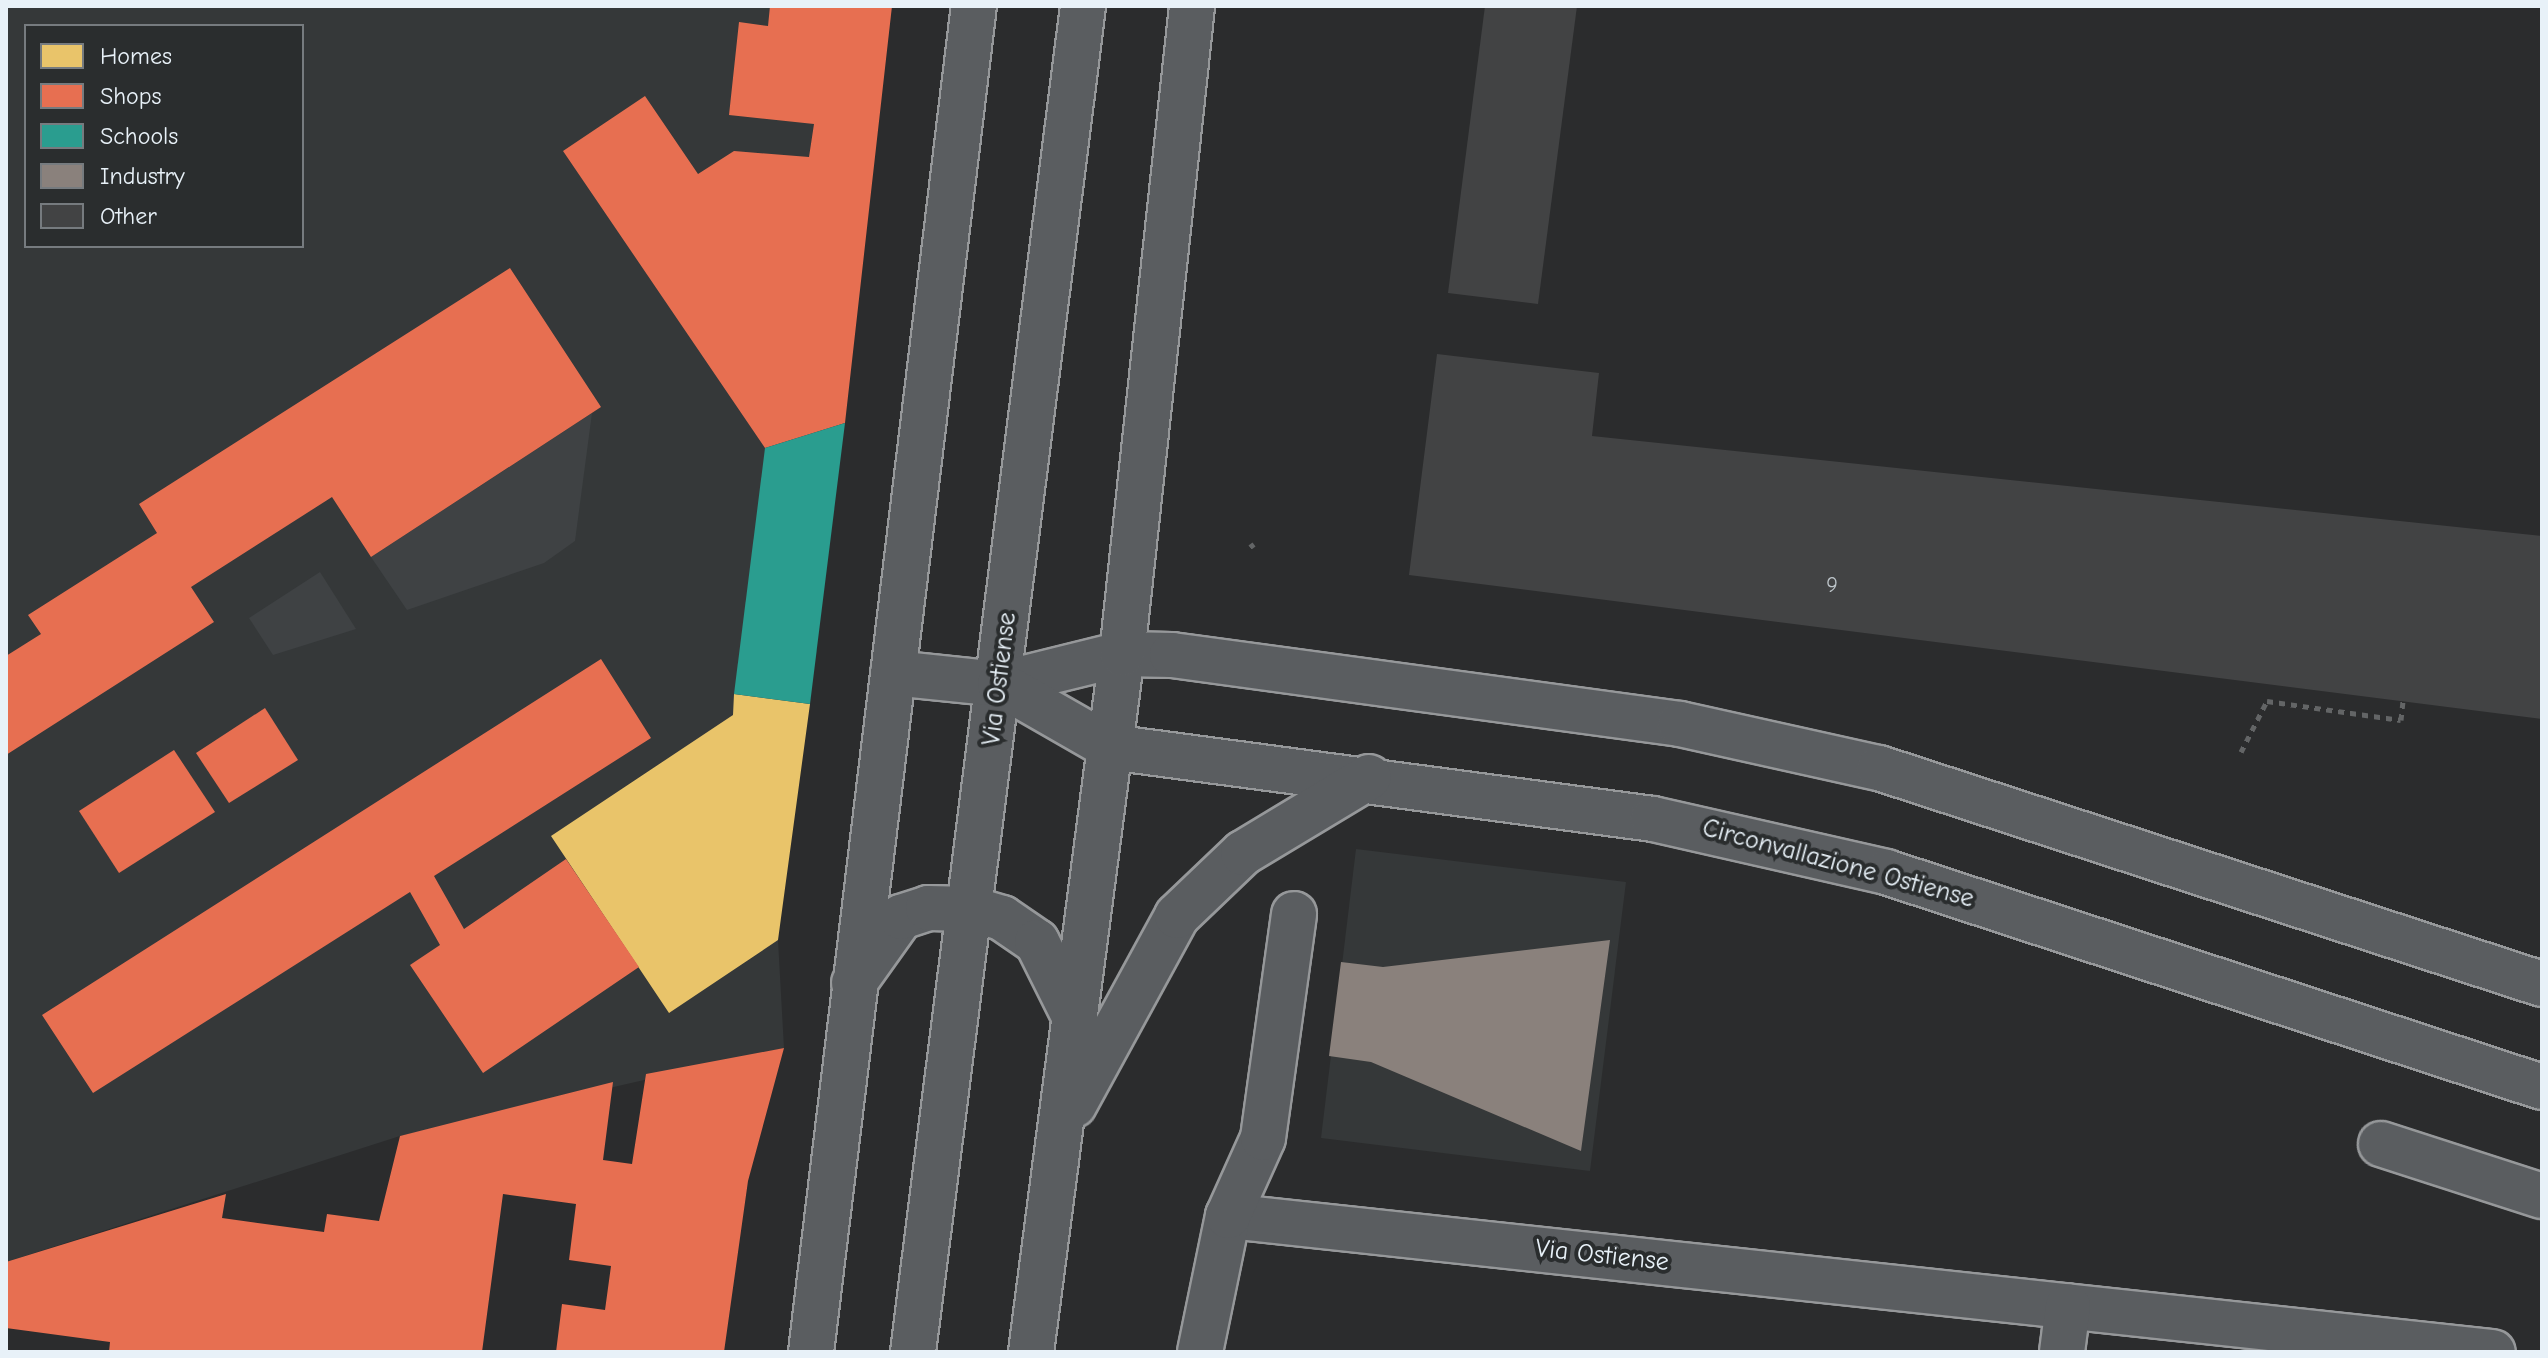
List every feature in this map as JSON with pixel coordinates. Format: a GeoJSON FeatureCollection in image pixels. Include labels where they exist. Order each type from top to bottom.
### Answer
{"type":"FeatureCollection","features":[{"type":"Feature","properties":{"kind":"main road"},"geometry":{"type":"LineString","coordinates":[[811,1352],[974,6]]}},
{"type":"Feature","properties":{"kind":"main road","name":"Via Ostiense"},"geometry":{"type":"LineString","coordinates":[[913,1352],[1000,684],[1083,6]]}},
{"type":"Feature","properties":{"kind":"main road"},"geometry":{"type":"LineString","coordinates":[[1031,1352],[1122,654],[1192,6]]}},
{"type":"Feature","properties":{"kind":"main road"},"geometry":{"type":"LineString","coordinates":[[893,673],[1000,684],[1122,654],[1565,706],[1823,753],[2542,984]]}},
{"type":"Feature","properties":{"kind":"main road"},"geometry":{"type":"LineString","coordinates":[[1000,684],[1110,747]]}},
{"type":"Feature","properties":{"kind":"main road","name":"Circonvallazione Ostiense"},"geometry":{"type":"LineString","coordinates":[[1110,747],[1369,777],[1653,819],[1873,869],[2542,1087]]}},
{"type":"Feature","properties":{"kind":"main road"},"geometry":{"type":"LineString","coordinates":[[1059,1137],[1177,916],[1243,853],[1369,777]]}},
{"type":"Feature","properties":{"kind":"main road"},"geometry":{"type":"LineString","coordinates":[[853,986],[901,917],[928,908],[971,909],[1002,918],[1037,942],[1073,1014]]}},
{"type":"Feature","properties":{"kind":"main road"},"geometry":{"type":"LineString","coordinates":[[1200,1352],[1228,1216],[1263,1138],[1294,914]]}},
{"type":"Feature","properties":{"kind":"main road"},"geometry":{"type":"LineString","coordinates":[[2381,1144],[2542,1196]]}},
{"type":"Feature","properties":{"kind":"main road","name":"Via Ostiense"},"geometry":{"type":"LineString","coordinates":[[1228,1216],[2493,1352]]}},
{"type":"Feature","properties":{"kind":"main road"},"geometry":{"type":"LineString","coordinates":[[2062,1352],[2068,1306]]}},
{"type":"Feature","properties":{"kind":"path"},"geometry":{"type":"LineString","coordinates":[[2241,752],[2267,701],[2401,720],[2403,701]]}},
{"type":"Feature","properties":{"kind":"shaded area"},"geometry":{"type":"Polygon","coordinates":[[[6,6],[892,6],[778,940],[784,1048],[400,1136],[6,1262],[6,6]]]}},
{"type":"Feature","properties":{"kind":"shaded area"},"geometry":{"type":"Polygon","coordinates":[[[592,413],[575,541],[544,563],[407,610],[371,557],[592,413]]]}},
{"type":"Feature","properties":{"kind":"shaded area"},"geometry":{"type":"Polygon","coordinates":[[[320,572],[356,629],[273,655],[249,618],[320,572]]]}},
{"type":"Feature","properties":{"kind":"shaded area"},"geometry":{"type":"Polygon","coordinates":[[[1356,849],[1626,882],[1590,1171],[1321,1138],[1356,849]]]}},
{"type":"Feature","properties":{"kind":"building: Homes"},"geometry":{"type":"Polygon","coordinates":[[[734,694],[810,704],[778,940],[669,1013],[551,836],[733,715],[734,694]]]}},
{"type":"Feature","properties":{"kind":"building: Shops"},"geometry":{"type":"Polygon","coordinates":[[[770,6],[892,6],[845,423],[765,448],[563,151],[645,96],[698,174],[734,151],[809,157],[814,124],[729,115],[739,22],[768,26],[770,6]]]}},
{"type":"Feature","properties":{"kind":"building: Shops"},"geometry":{"type":"Polygon","coordinates":[[[510,268],[601,407],[371,557],[332,497],[191,587],[214,622],[6,755],[6,656],[41,634],[28,615],[157,533],[139,504],[510,268]]]}},
{"type":"Feature","properties":{"kind":"building: Shops"},"geometry":{"type":"Polygon","coordinates":[[[601,659],[651,738],[434,876],[464,929],[566,859],[639,967],[483,1073],[410,965],[440,945],[410,892],[93,1093],[42,1015],[601,659]]]}},
{"type":"Feature","properties":{"kind":"building: Shops"},"geometry":{"type":"Polygon","coordinates":[[[265,708],[298,760],[229,803],[196,753],[265,708]]]}},
{"type":"Feature","properties":{"kind":"building: Shops"},"geometry":{"type":"Polygon","coordinates":[[[174,750],[215,812],[119,873],[79,811],[174,750]]]}},
{"type":"Feature","properties":{"kind":"building: Shops"},"geometry":{"type":"Polygon","coordinates":[[[784,1048],[748,1181],[724,1352],[556,1352],[562,1304],[605,1310],[611,1266],[569,1260],[576,1204],[503,1194],[482,1352],[109,1352],[110,1342],[6,1328],[6,1262],[226,1194],[222,1218],[324,1232],[327,1214],[379,1221],[400,1136],[613,1082],[603,1160],[632,1164],[646,1074],[784,1048]]]}},
{"type":"Feature","properties":{"kind":"building: Schools"},"geometry":{"type":"Polygon","coordinates":[[[845,423],[810,704],[734,694],[765,448],[845,423]]]}},
{"type":"Feature","properties":{"kind":"building: Industry"},"geometry":{"type":"Polygon","coordinates":[[[1610,940],[1581,1151],[1371,1062],[1329,1056],[1341,962],[1383,967],[1610,940]]]}},
{"type":"Feature","properties":{"kind":"building: Other"},"geometry":{"type":"Polygon","coordinates":[[[1485,6],[1577,6],[1538,304],[1448,293],[1485,6]]]}},
{"type":"Feature","properties":{"kind":"building: Other"},"geometry":{"type":"Polygon","coordinates":[[[1437,354],[1599,373],[1592,436],[2542,536],[2542,719],[1409,575],[1437,354]]]}}]}
